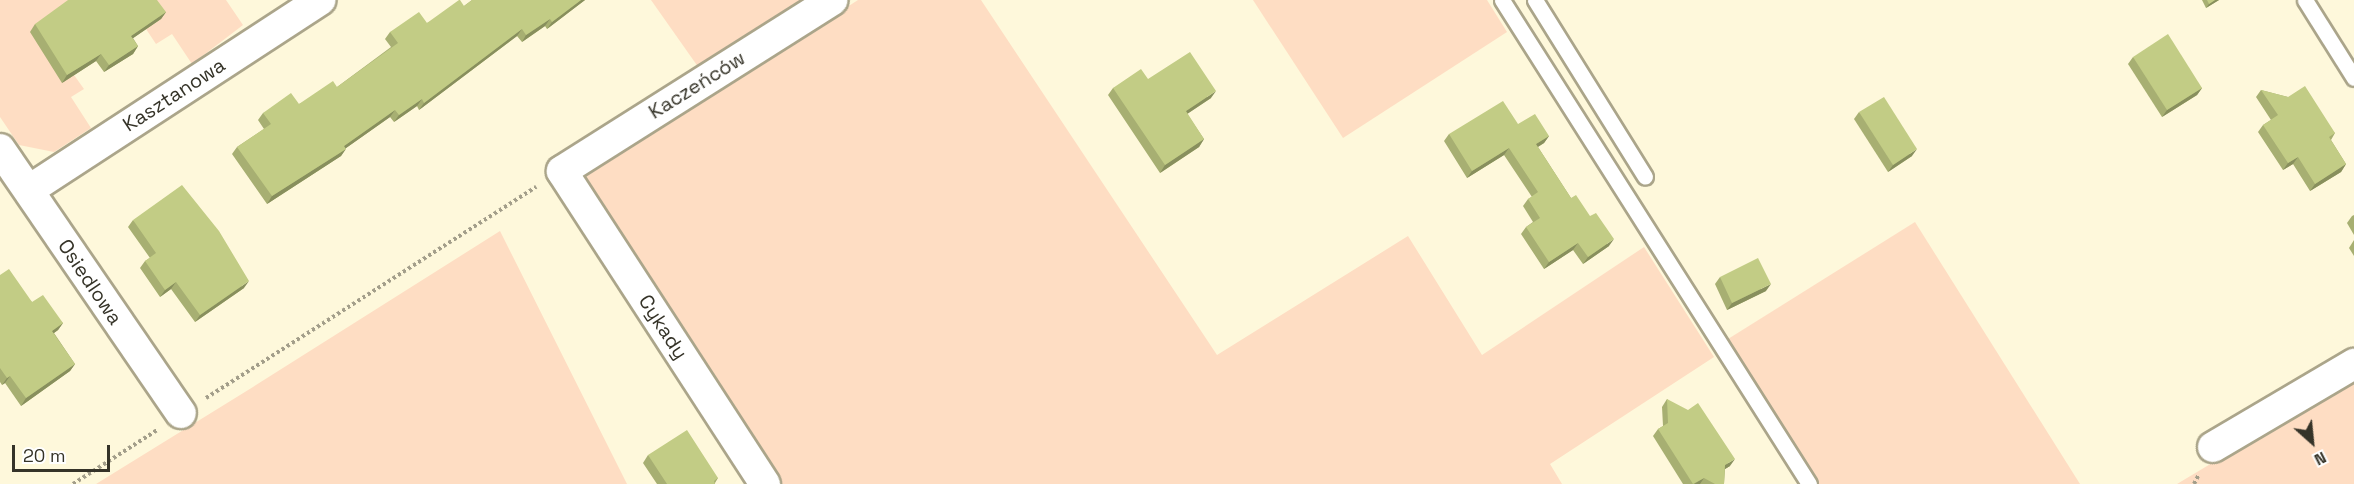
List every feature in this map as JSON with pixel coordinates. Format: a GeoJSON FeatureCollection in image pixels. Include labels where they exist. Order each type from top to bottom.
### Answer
{"type":"FeatureCollection","features":[{"type":"Feature","properties":{"kind":"street","name":"Kasztanowa"},"geometry":{"type":"LineString","coordinates":[[28,190],[320,0]]}},
{"type":"Feature","properties":{"kind":"street","name":"Kaczeńców"},"geometry":{"type":"LineString","coordinates":[[562,171],[833,0]]}},
{"type":"Feature","properties":{"kind":"street","name":"Osiedlowa"},"geometry":{"type":"LineString","coordinates":[[0,149],[180,414]]}},
{"type":"Feature","properties":{"kind":"street","name":"Cykady"},"geometry":{"type":"LineString","coordinates":[[562,171],[765,484]]}},
{"type":"Feature","properties":{"kind":"street"},"geometry":{"type":"LineString","coordinates":[[2213,447],[2354,364]]}},
{"type":"Feature","properties":{"kind":"lane"},"geometry":{"type":"LineString","coordinates":[[1503,0],[1809,484]]}},
{"type":"Feature","properties":{"kind":"lane"},"geometry":{"type":"LineString","coordinates":[[1535,0],[1645,177]]}},
{"type":"Feature","properties":{"kind":"lane"},"geometry":{"type":"LineString","coordinates":[[2305,0],[2354,78]]}},
{"type":"Feature","properties":{"kind":"path"},"geometry":{"type":"LineString","coordinates":[[73,484],[180,414],[247,375],[562,171]]}},
{"type":"Feature","properties":{"kind":"shaded area"},"geometry":{"type":"Polygon","coordinates":[[[0,0],[72,0],[62,82],[74,75],[84,89],[71,97],[91,128],[54,152],[19,145],[0,117],[0,0]]]}},
{"type":"Feature","properties":{"kind":"shaded area"},"geometry":{"type":"Polygon","coordinates":[[[148,0],[226,0],[243,25],[192,64],[172,34],[156,44],[146,29],[161,19],[148,0]]]}},
{"type":"Feature","properties":{"kind":"shaded area"},"geometry":{"type":"Polygon","coordinates":[[[651,0],[815,0],[701,71],[651,0]]]}},
{"type":"Feature","properties":{"kind":"shaded area"},"geometry":{"type":"Polygon","coordinates":[[[858,0],[981,0],[1217,355],[1408,236],[1482,355],[1644,247],[1714,357],[1550,464],[1562,484],[779,484],[579,181],[858,0]]]}},
{"type":"Feature","properties":{"kind":"shaded area"},"geometry":{"type":"Polygon","coordinates":[[[1253,0],[1487,0],[1507,32],[1343,138],[1253,0]]]}},
{"type":"Feature","properties":{"kind":"shaded area"},"geometry":{"type":"Polygon","coordinates":[[[1915,222],[2080,484],[1819,484],[1728,339],[1915,222]]]}},
{"type":"Feature","properties":{"kind":"shaded area"},"geometry":{"type":"Polygon","coordinates":[[[500,231],[627,484],[96,484],[253,387],[500,231]]]}},
{"type":"Feature","properties":{"kind":"shaded area"},"geometry":{"type":"Polygon","coordinates":[[[2354,376],[2354,484],[2177,484],[2294,414],[2354,376]]]}},
{"type":"Feature","properties":{"kind":"building"},"geometry":{"type":"Polygon","coordinates":[[[68,0],[157,0],[166,12],[131,36],[138,46],[109,65],[101,54],[67,75],[35,24],[68,0]]]}},
{"type":"Feature","properties":{"kind":"building"},"geometry":{"type":"Polygon","coordinates":[[[459,0],[464,6],[472,0],[581,0],[552,22],[550,19],[526,35],[522,29],[424,103],[422,99],[399,115],[395,110],[344,146],[346,149],[272,196],[237,147],[271,124],[263,113],[291,93],[299,104],[333,81],[337,87],[398,43],[390,32],[419,12],[427,23],[459,0]]]}},
{"type":"Feature","properties":{"kind":"building"},"geometry":{"type":"Polygon","coordinates":[[[2168,34],[2202,88],[2167,110],[2133,57],[2168,34]]]}},
{"type":"Feature","properties":{"kind":"building"},"geometry":{"type":"Polygon","coordinates":[[[1190,52],[1216,91],[1186,111],[1204,139],[1165,165],[1113,88],[1141,69],[1148,79],[1190,52]]]}},
{"type":"Feature","properties":{"kind":"building"},"geometry":{"type":"Polygon","coordinates":[[[2305,86],[2335,133],[2329,137],[2346,164],[2315,184],[2298,157],[2288,163],[2263,125],[2278,115],[2261,90],[2288,97],[2305,86]]]}},
{"type":"Feature","properties":{"kind":"building"},"geometry":{"type":"Polygon","coordinates":[[[1884,97],[1917,149],[1893,165],[1859,112],[1884,97]]]}},
{"type":"Feature","properties":{"kind":"building"},"geometry":{"type":"Polygon","coordinates":[[[1503,101],[1518,124],[1535,114],[1549,136],[1536,144],[1571,198],[1576,195],[1590,216],[1596,213],[1614,239],[1588,257],[1578,243],[1549,262],[1526,227],[1540,218],[1528,199],[1538,192],[1509,148],[1472,171],[1449,134],[1503,101]]]}},
{"type":"Feature","properties":{"kind":"building"},"geometry":{"type":"Polygon","coordinates":[[[182,185],[219,231],[249,281],[200,315],[176,282],[165,290],[145,261],[156,253],[133,220],[182,185]]]}},
{"type":"Feature","properties":{"kind":"building"},"geometry":{"type":"Polygon","coordinates":[[[1758,258],[1771,284],[1732,303],[1720,277],[1758,258]]]}},
{"type":"Feature","properties":{"kind":"building"},"geometry":{"type":"Polygon","coordinates":[[[9,269],[32,302],[43,295],[63,323],[52,331],[75,364],[26,398],[10,376],[7,378],[0,368],[0,275],[9,269]]]}},
{"type":"Feature","properties":{"kind":"building"},"geometry":{"type":"Polygon","coordinates":[[[1667,399],[1688,410],[1698,403],[1735,459],[1725,465],[1724,484],[1715,484],[1704,478],[1693,484],[1658,429],[1668,423],[1667,399]]]}},
{"type":"Feature","properties":{"kind":"building"},"geometry":{"type":"Polygon","coordinates":[[[687,430],[718,478],[714,481],[715,484],[667,484],[648,455],[687,430]]]}}]}
